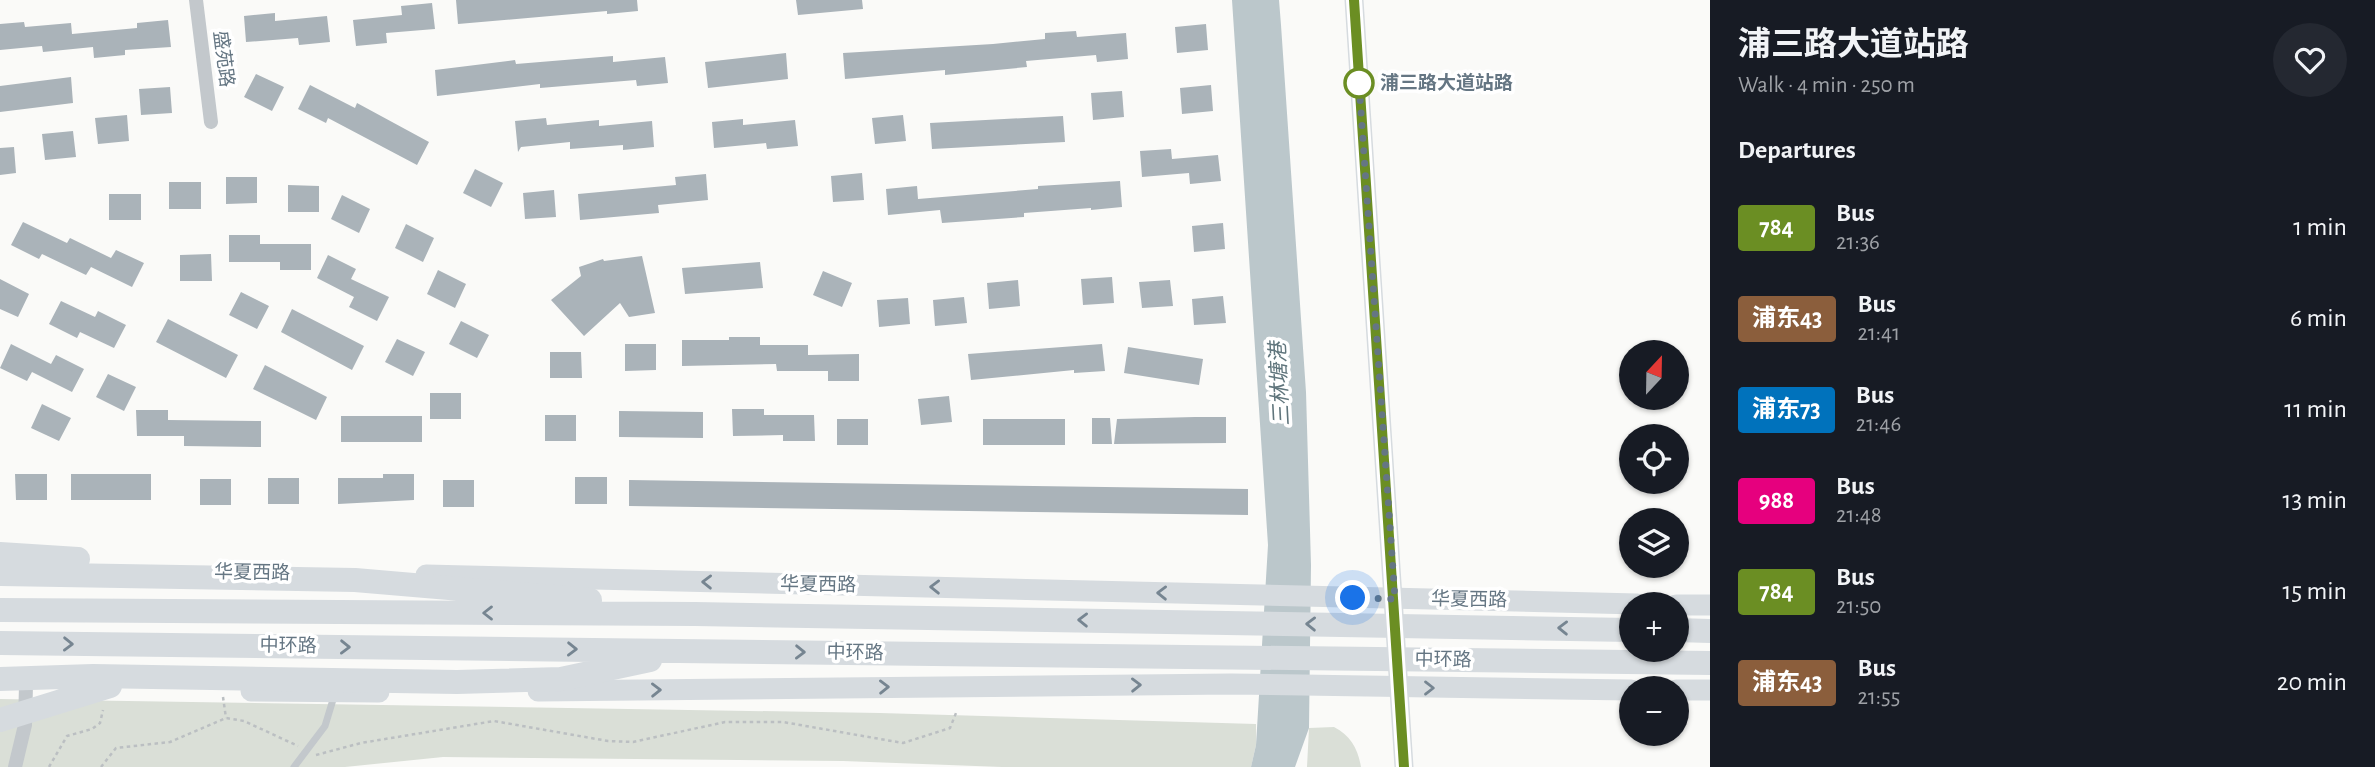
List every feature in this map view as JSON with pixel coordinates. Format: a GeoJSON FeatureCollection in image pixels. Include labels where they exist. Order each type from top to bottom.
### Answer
{"type":"FeatureCollection","features":[{"type":"Feature","properties":{"kind":"highway"},"geometry":{"type":"LineString","coordinates":[[0,554],[88,560],[164,576]]}},
{"type":"Feature","properties":{"kind":"highway"},"geometry":{"type":"LineString","coordinates":[[0,572],[355,580],[548,595],[695,614]]}},
{"type":"Feature","properties":{"kind":"highway","name":"中环路"},"geometry":{"type":"LineString","coordinates":[[0,611],[695,614],[1619,629]]}},
{"type":"Feature","properties":{"kind":"highway"},"geometry":{"type":"LineString","coordinates":[[1689,630],[1710,631]]}},
{"type":"Feature","properties":{"kind":"highway","name":"中环路"},"geometry":{"type":"LineString","coordinates":[[0,643],[1710,663]]}},
{"type":"Feature","properties":{"kind":"highway"},"geometry":{"type":"LineString","coordinates":[[0,679],[561,679],[696,651]]}},
{"type":"Feature","properties":{"kind":"highway"},"geometry":{"type":"LineString","coordinates":[[0,720],[61,699],[142,677]]}},
{"type":"Feature","properties":{"kind":"main road"},"geometry":{"type":"LineString","coordinates":[[1354,0],[1404,767]]}},
{"type":"Feature","properties":{"kind":"main road","name":"华夏西路"},"geometry":{"type":"LineString","coordinates":[[0,572],[426,575],[1619,604]]}},
{"type":"Feature","properties":{"kind":"main road"},"geometry":{"type":"LineString","coordinates":[[1689,605],[1710,605]]}},
{"type":"Feature","properties":{"kind":"main road"},"geometry":{"type":"LineString","coordinates":[[0,685],[335,693],[1231,684],[1619,690]]}},
{"type":"Feature","properties":{"kind":"main road"},"geometry":{"type":"LineString","coordinates":[[1689,690],[1710,690]]}},
{"type":"Feature","properties":{"kind":"street","name":"盛苑路"},"geometry":{"type":"LineString","coordinates":[[196,0],[211,122]]}},
{"type":"Feature","properties":{"kind":"street"},"geometry":{"type":"LineString","coordinates":[[15,767],[25,725],[26,685]]}},
{"type":"Feature","properties":{"kind":"lane"},"geometry":{"type":"LineString","coordinates":[[294,767],[331,714],[335,693]]}},
{"type":"Feature","properties":{"kind":"path"},"geometry":{"type":"LineString","coordinates":[[222,690],[226,718]]}},
{"type":"Feature","properties":{"kind":"path"},"geometry":{"type":"LineString","coordinates":[[48,767],[66,736],[92,729],[100,723],[103,710]]}},
{"type":"Feature","properties":{"kind":"path"},"geometry":{"type":"LineString","coordinates":[[101,767],[116,748],[170,742],[226,718],[244,721],[316,755],[361,743],[494,721],[608,741],[633,741],[725,722],[783,722],[903,743],[950,728],[956,713]]}},
{"type":"Feature","properties":{"kind":"shaded area"},"geometry":{"type":"Polygon","coordinates":[[[0,699],[880,713],[1256,724],[1256,745],[1251,767],[1002,767],[843,761],[443,757],[345,767],[0,767],[0,699]]]}},
{"type":"Feature","properties":{"kind":"shaded area"},"geometry":{"type":"Polygon","coordinates":[[[1334,727],[1353,744],[1361,767],[1307,767],[1309,728],[1334,727]]]}},
{"type":"Feature","properties":{"kind":"water","name":"三林塘港"},"geometry":{"type":"Polygon","coordinates":[[[1232,0],[1279,0],[1306,392],[1311,565],[1309,728],[1295,767],[1251,767],[1256,745],[1268,545],[1232,0]]]}},
{"type":"Feature","properties":{"kind":"building"},"geometry":{"type":"Polygon","coordinates":[[[456,0],[637,0],[638,11],[607,14],[607,11],[458,24],[456,0]]]}},
{"type":"Feature","properties":{"kind":"building"},"geometry":{"type":"Polygon","coordinates":[[[796,0],[862,0],[863,9],[798,15],[796,0]]]}},
{"type":"Feature","properties":{"kind":"building"},"geometry":{"type":"Polygon","coordinates":[[[432,3],[435,29],[386,33],[387,43],[356,46],[353,20],[402,15],[401,6],[432,3]]]}},
{"type":"Feature","properties":{"kind":"building"},"geometry":{"type":"Polygon","coordinates":[[[275,13],[275,21],[327,16],[330,42],[299,45],[298,38],[246,42],[244,16],[275,13]]]}},
{"type":"Feature","properties":{"kind":"building"},"geometry":{"type":"Polygon","coordinates":[[[168,20],[171,47],[125,50],[125,55],[94,58],[93,47],[43,52],[42,46],[0,50],[0,24],[24,22],[25,27],[71,23],[72,34],[137,28],[137,23],[168,20]]]}},
{"type":"Feature","properties":{"kind":"building"},"geometry":{"type":"Polygon","coordinates":[[[1206,24],[1208,50],[1177,53],[1175,27],[1206,24]]]}},
{"type":"Feature","properties":{"kind":"building"},"geometry":{"type":"Polygon","coordinates":[[[1076,31],[1077,37],[1126,33],[1128,59],[1097,62],[1096,55],[1026,61],[1027,67],[945,75],[945,70],[845,79],[843,53],[993,44],[1045,39],[1045,33],[1076,31]]]}},
{"type":"Feature","properties":{"kind":"building"},"geometry":{"type":"Polygon","coordinates":[[[786,53],[788,79],[708,88],[705,62],[786,53]]]}},
{"type":"Feature","properties":{"kind":"building"},"geometry":{"type":"Polygon","coordinates":[[[613,56],[613,62],[665,57],[668,83],[637,86],[636,80],[540,88],[540,84],[437,96],[435,70],[515,60],[516,64],[613,56]]]}},
{"type":"Feature","properties":{"kind":"building"},"geometry":{"type":"Polygon","coordinates":[[[256,74],[284,87],[272,111],[244,97],[256,74]]]}},
{"type":"Feature","properties":{"kind":"building"},"geometry":{"type":"Polygon","coordinates":[[[71,77],[73,103],[0,112],[0,86],[71,77]]]}},
{"type":"Feature","properties":{"kind":"building"},"geometry":{"type":"Polygon","coordinates":[[[310,85],[355,108],[357,103],[429,142],[417,165],[328,118],[326,123],[298,109],[310,85]]]}},
{"type":"Feature","properties":{"kind":"building"},"geometry":{"type":"Polygon","coordinates":[[[1211,85],[1213,111],[1182,114],[1180,88],[1211,85]]]}},
{"type":"Feature","properties":{"kind":"building"},"geometry":{"type":"Polygon","coordinates":[[[170,87],[172,113],[141,115],[139,89],[170,87]]]}},
{"type":"Feature","properties":{"kind":"building"},"geometry":{"type":"Polygon","coordinates":[[[1122,91],[1124,117],[1093,120],[1091,93],[1122,91]]]}},
{"type":"Feature","properties":{"kind":"building"},"geometry":{"type":"Polygon","coordinates":[[[127,115],[129,141],[98,144],[95,118],[127,115]]]}},
{"type":"Feature","properties":{"kind":"building"},"geometry":{"type":"Polygon","coordinates":[[[903,115],[906,141],[875,144],[872,118],[903,115]]]}},
{"type":"Feature","properties":{"kind":"building"},"geometry":{"type":"Polygon","coordinates":[[[1063,116],[1065,142],[932,149],[930,123],[1063,116]]]}},
{"type":"Feature","properties":{"kind":"building"},"geometry":{"type":"Polygon","coordinates":[[[546,118],[547,125],[599,120],[599,126],[652,121],[654,147],[623,150],[623,145],[570,149],[570,142],[521,147],[518,152],[515,121],[546,118]]]}},
{"type":"Feature","properties":{"kind":"building"},"geometry":{"type":"Polygon","coordinates":[[[743,119],[743,125],[795,120],[798,146],[767,149],[766,143],[714,148],[712,122],[743,119]]]}},
{"type":"Feature","properties":{"kind":"building"},"geometry":{"type":"Polygon","coordinates":[[[73,131],[76,157],[45,160],[42,134],[73,131]]]}},
{"type":"Feature","properties":{"kind":"building"},"geometry":{"type":"Polygon","coordinates":[[[14,147],[16,173],[0,175],[0,148],[14,147]]]}},
{"type":"Feature","properties":{"kind":"building"},"geometry":{"type":"Polygon","coordinates":[[[1171,149],[1172,159],[1218,155],[1221,181],[1190,184],[1189,173],[1142,177],[1140,151],[1171,149]]]}},
{"type":"Feature","properties":{"kind":"building"},"geometry":{"type":"Polygon","coordinates":[[[475,169],[503,183],[491,207],[463,193],[475,169]]]}},
{"type":"Feature","properties":{"kind":"building"},"geometry":{"type":"Polygon","coordinates":[[[862,173],[864,200],[833,202],[831,176],[862,173]]]}},
{"type":"Feature","properties":{"kind":"building"},"geometry":{"type":"Polygon","coordinates":[[[706,174],[708,200],[658,205],[659,213],[580,220],[578,194],[676,185],[675,177],[706,174]]]}},
{"type":"Feature","properties":{"kind":"building"},"geometry":{"type":"Polygon","coordinates":[[[226,177],[257,177],[257,203],[226,204],[226,177]]]}},
{"type":"Feature","properties":{"kind":"building"},"geometry":{"type":"Polygon","coordinates":[[[1120,181],[1122,207],[1024,213],[1024,217],[942,223],[940,210],[888,215],[886,189],[917,186],[918,199],[1038,189],[1038,186],[1120,181]]]}},
{"type":"Feature","properties":{"kind":"building"},"geometry":{"type":"Polygon","coordinates":[[[169,182],[201,182],[201,209],[169,209],[169,182]]]}},
{"type":"Feature","properties":{"kind":"building"},"geometry":{"type":"Polygon","coordinates":[[[288,185],[319,186],[319,212],[288,212],[288,185]]]}},
{"type":"Feature","properties":{"kind":"building"},"geometry":{"type":"Polygon","coordinates":[[[554,190],[556,217],[525,219],[523,193],[554,190]]]}},
{"type":"Feature","properties":{"kind":"building"},"geometry":{"type":"Polygon","coordinates":[[[109,194],[141,194],[141,220],[109,220],[109,194]]]}},
{"type":"Feature","properties":{"kind":"building"},"geometry":{"type":"Polygon","coordinates":[[[342,195],[370,209],[359,233],[331,219],[342,195]]]}},
{"type":"Feature","properties":{"kind":"building"},"geometry":{"type":"Polygon","coordinates":[[[23,222],[67,243],[70,238],[111,258],[116,250],[144,263],[132,287],[91,267],[86,275],[42,254],[39,259],[11,245],[23,222]]]}},
{"type":"Feature","properties":{"kind":"building"},"geometry":{"type":"Polygon","coordinates":[[[1223,223],[1225,249],[1194,252],[1192,226],[1223,223]]]}},
{"type":"Feature","properties":{"kind":"building"},"geometry":{"type":"Polygon","coordinates":[[[406,224],[434,238],[423,262],[395,248],[406,224]]]}},
{"type":"Feature","properties":{"kind":"building"},"geometry":{"type":"Polygon","coordinates":[[[229,235],[260,235],[260,244],[311,244],[311,270],[280,270],[280,262],[229,262],[229,235]]]}},
{"type":"Feature","properties":{"kind":"building"},"geometry":{"type":"Polygon","coordinates":[[[211,254],[212,281],[180,281],[180,255],[211,254]]]}},
{"type":"Feature","properties":{"kind":"building"},"geometry":{"type":"Polygon","coordinates":[[[328,255],[356,269],[351,279],[389,297],[377,321],[349,307],[354,297],[317,278],[328,255]]]}},
{"type":"Feature","properties":{"kind":"building"},"geometry":{"type":"Polygon","coordinates":[[[642,256],[655,313],[629,317],[620,303],[584,336],[551,300],[581,276],[579,267],[603,259],[642,256]]]}},
{"type":"Feature","properties":{"kind":"building"},"geometry":{"type":"Polygon","coordinates":[[[760,262],[763,288],[685,294],[682,268],[760,262]]]}},
{"type":"Feature","properties":{"kind":"building"},"geometry":{"type":"Polygon","coordinates":[[[438,270],[466,284],[455,308],[427,294],[438,270]]]}},
{"type":"Feature","properties":{"kind":"building"},"geometry":{"type":"Polygon","coordinates":[[[823,271],[852,283],[842,307],[813,295],[823,271]]]}},
{"type":"Feature","properties":{"kind":"building"},"geometry":{"type":"Polygon","coordinates":[[[1112,277],[1114,303],[1083,305],[1081,279],[1112,277]]]}},
{"type":"Feature","properties":{"kind":"building"},"geometry":{"type":"Polygon","coordinates":[[[0,279],[29,294],[18,317],[0,309],[0,279]]]}},
{"type":"Feature","properties":{"kind":"building"},"geometry":{"type":"Polygon","coordinates":[[[1018,280],[1020,306],[989,309],[987,283],[1018,280]]]}},
{"type":"Feature","properties":{"kind":"building"},"geometry":{"type":"Polygon","coordinates":[[[1170,280],[1173,306],[1142,308],[1139,282],[1170,280]]]}},
{"type":"Feature","properties":{"kind":"building"},"geometry":{"type":"Polygon","coordinates":[[[241,292],[269,306],[257,329],[229,315],[241,292]]]}},
{"type":"Feature","properties":{"kind":"building"},"geometry":{"type":"Polygon","coordinates":[[[1223,296],[1226,323],[1194,325],[1192,299],[1223,296]]]}},
{"type":"Feature","properties":{"kind":"building"},"geometry":{"type":"Polygon","coordinates":[[[964,297],[967,323],[935,326],[933,300],[964,297]]]}},
{"type":"Feature","properties":{"kind":"building"},"geometry":{"type":"Polygon","coordinates":[[[908,298],[910,324],[879,327],[877,300],[908,298]]]}},
{"type":"Feature","properties":{"kind":"building"},"geometry":{"type":"Polygon","coordinates":[[[61,301],[95,317],[98,311],[126,325],[114,348],[80,332],[77,338],[49,324],[61,301]]]}},
{"type":"Feature","properties":{"kind":"building"},"geometry":{"type":"Polygon","coordinates":[[[292,309],[364,346],[352,370],[281,332],[292,309]]]}},
{"type":"Feature","properties":{"kind":"building"},"geometry":{"type":"Polygon","coordinates":[[[168,319],[238,355],[226,378],[156,342],[168,319]]]}},
{"type":"Feature","properties":{"kind":"building"},"geometry":{"type":"Polygon","coordinates":[[[461,321],[489,335],[477,358],[449,344],[461,321]]]}},
{"type":"Feature","properties":{"kind":"building"},"geometry":{"type":"Polygon","coordinates":[[[729,337],[760,337],[760,345],[808,345],[808,355],[859,354],[859,381],[828,381],[828,371],[777,371],[776,364],[682,366],[682,340],[729,340],[729,337]]]}},
{"type":"Feature","properties":{"kind":"building"},"geometry":{"type":"Polygon","coordinates":[[[397,339],[425,352],[413,376],[385,362],[397,339]]]}},
{"type":"Feature","properties":{"kind":"building"},"geometry":{"type":"Polygon","coordinates":[[[11,344],[51,364],[56,355],[84,369],[72,392],[32,372],[27,381],[0,368],[11,344]]]}},
{"type":"Feature","properties":{"kind":"building"},"geometry":{"type":"Polygon","coordinates":[[[625,344],[656,344],[656,370],[625,371],[625,344]]]}},
{"type":"Feature","properties":{"kind":"building"},"geometry":{"type":"Polygon","coordinates":[[[1102,344],[1105,371],[1074,373],[1074,370],[971,380],[968,354],[1102,344]]]}},
{"type":"Feature","properties":{"kind":"building"},"geometry":{"type":"Polygon","coordinates":[[[1128,347],[1203,359],[1199,385],[1124,373],[1128,347]]]}},
{"type":"Feature","properties":{"kind":"building"},"geometry":{"type":"Polygon","coordinates":[[[550,352],[581,352],[582,378],[550,378],[550,352]]]}},
{"type":"Feature","properties":{"kind":"building"},"geometry":{"type":"Polygon","coordinates":[[[265,365],[327,397],[316,420],[253,389],[265,365]]]}},
{"type":"Feature","properties":{"kind":"building"},"geometry":{"type":"Polygon","coordinates":[[[108,374],[136,387],[124,411],[96,397],[108,374]]]}},
{"type":"Feature","properties":{"kind":"building"},"geometry":{"type":"Polygon","coordinates":[[[430,393],[461,393],[461,419],[430,419],[430,393]]]}},
{"type":"Feature","properties":{"kind":"building"},"geometry":{"type":"Polygon","coordinates":[[[949,396],[952,422],[921,425],[918,399],[949,396]]]}},
{"type":"Feature","properties":{"kind":"building"},"geometry":{"type":"Polygon","coordinates":[[[42,404],[71,418],[59,441],[31,428],[42,404]]]}},
{"type":"Feature","properties":{"kind":"building"},"geometry":{"type":"Polygon","coordinates":[[[732,409],[764,409],[764,415],[814,415],[815,441],[783,441],[783,435],[733,436],[732,409]]]}},
{"type":"Feature","properties":{"kind":"building"},"geometry":{"type":"Polygon","coordinates":[[[136,410],[168,410],[168,420],[261,421],[261,447],[184,446],[184,436],[137,436],[136,410]]]}},
{"type":"Feature","properties":{"kind":"building"},"geometry":{"type":"Polygon","coordinates":[[[619,411],[703,412],[703,438],[619,437],[619,411]]]}},
{"type":"Feature","properties":{"kind":"building"},"geometry":{"type":"Polygon","coordinates":[[[545,415],[576,415],[576,441],[545,441],[545,415]]]}},
{"type":"Feature","properties":{"kind":"building"},"geometry":{"type":"Polygon","coordinates":[[[341,416],[422,416],[422,442],[341,442],[341,416]]]}},
{"type":"Feature","properties":{"kind":"building"},"geometry":{"type":"Polygon","coordinates":[[[1226,417],[1226,443],[1114,444],[1117,419],[1226,417]]]}},
{"type":"Feature","properties":{"kind":"building"},"geometry":{"type":"Polygon","coordinates":[[[1092,418],[1110,418],[1112,444],[1092,444],[1092,418]]]}},
{"type":"Feature","properties":{"kind":"building"},"geometry":{"type":"Polygon","coordinates":[[[837,419],[868,419],[868,445],[837,445],[837,419]]]}},
{"type":"Feature","properties":{"kind":"building"},"geometry":{"type":"Polygon","coordinates":[[[983,419],[1065,419],[1065,445],[983,445],[983,419]]]}},
{"type":"Feature","properties":{"kind":"building"},"geometry":{"type":"Polygon","coordinates":[[[15,474],[47,474],[47,500],[16,500],[15,474]]]}},
{"type":"Feature","properties":{"kind":"building"},"geometry":{"type":"Polygon","coordinates":[[[71,474],[151,474],[151,500],[71,500],[71,474]]]}},
{"type":"Feature","properties":{"kind":"building"},"geometry":{"type":"Polygon","coordinates":[[[383,474],[414,474],[414,500],[338,504],[338,478],[383,478],[383,474]]]}},
{"type":"Feature","properties":{"kind":"building"},"geometry":{"type":"Polygon","coordinates":[[[575,477],[607,477],[607,504],[575,504],[575,477]]]}},
{"type":"Feature","properties":{"kind":"building"},"geometry":{"type":"Polygon","coordinates":[[[268,478],[299,478],[299,504],[268,504],[268,478]]]}},
{"type":"Feature","properties":{"kind":"building"},"geometry":{"type":"Polygon","coordinates":[[[200,479],[231,479],[231,505],[200,505],[200,479]]]}},
{"type":"Feature","properties":{"kind":"building"},"geometry":{"type":"Polygon","coordinates":[[[443,480],[474,480],[474,507],[443,507],[443,480]]]}},
{"type":"Feature","properties":{"kind":"building"},"geometry":{"type":"Polygon","coordinates":[[[629,480],[1248,489],[1248,515],[629,506],[629,480]]]}},
{"type":"Feature","properties":{"kind":"bus line","name":"784"},"geometry":{"type":"LineString","coordinates":[[1354,0],[1404,767]]}},
{"type":"Feature","properties":{"kind":"place","name":"浦三路大道站路"},"geometry":{"type":"Point","coordinates":[1359,83]}},
{"type":"Feature","properties":{"kind":"route"},"geometry":{"type":"LineString","coordinates":[[1353,598],[1395,599],[1359,83]]}}]}
